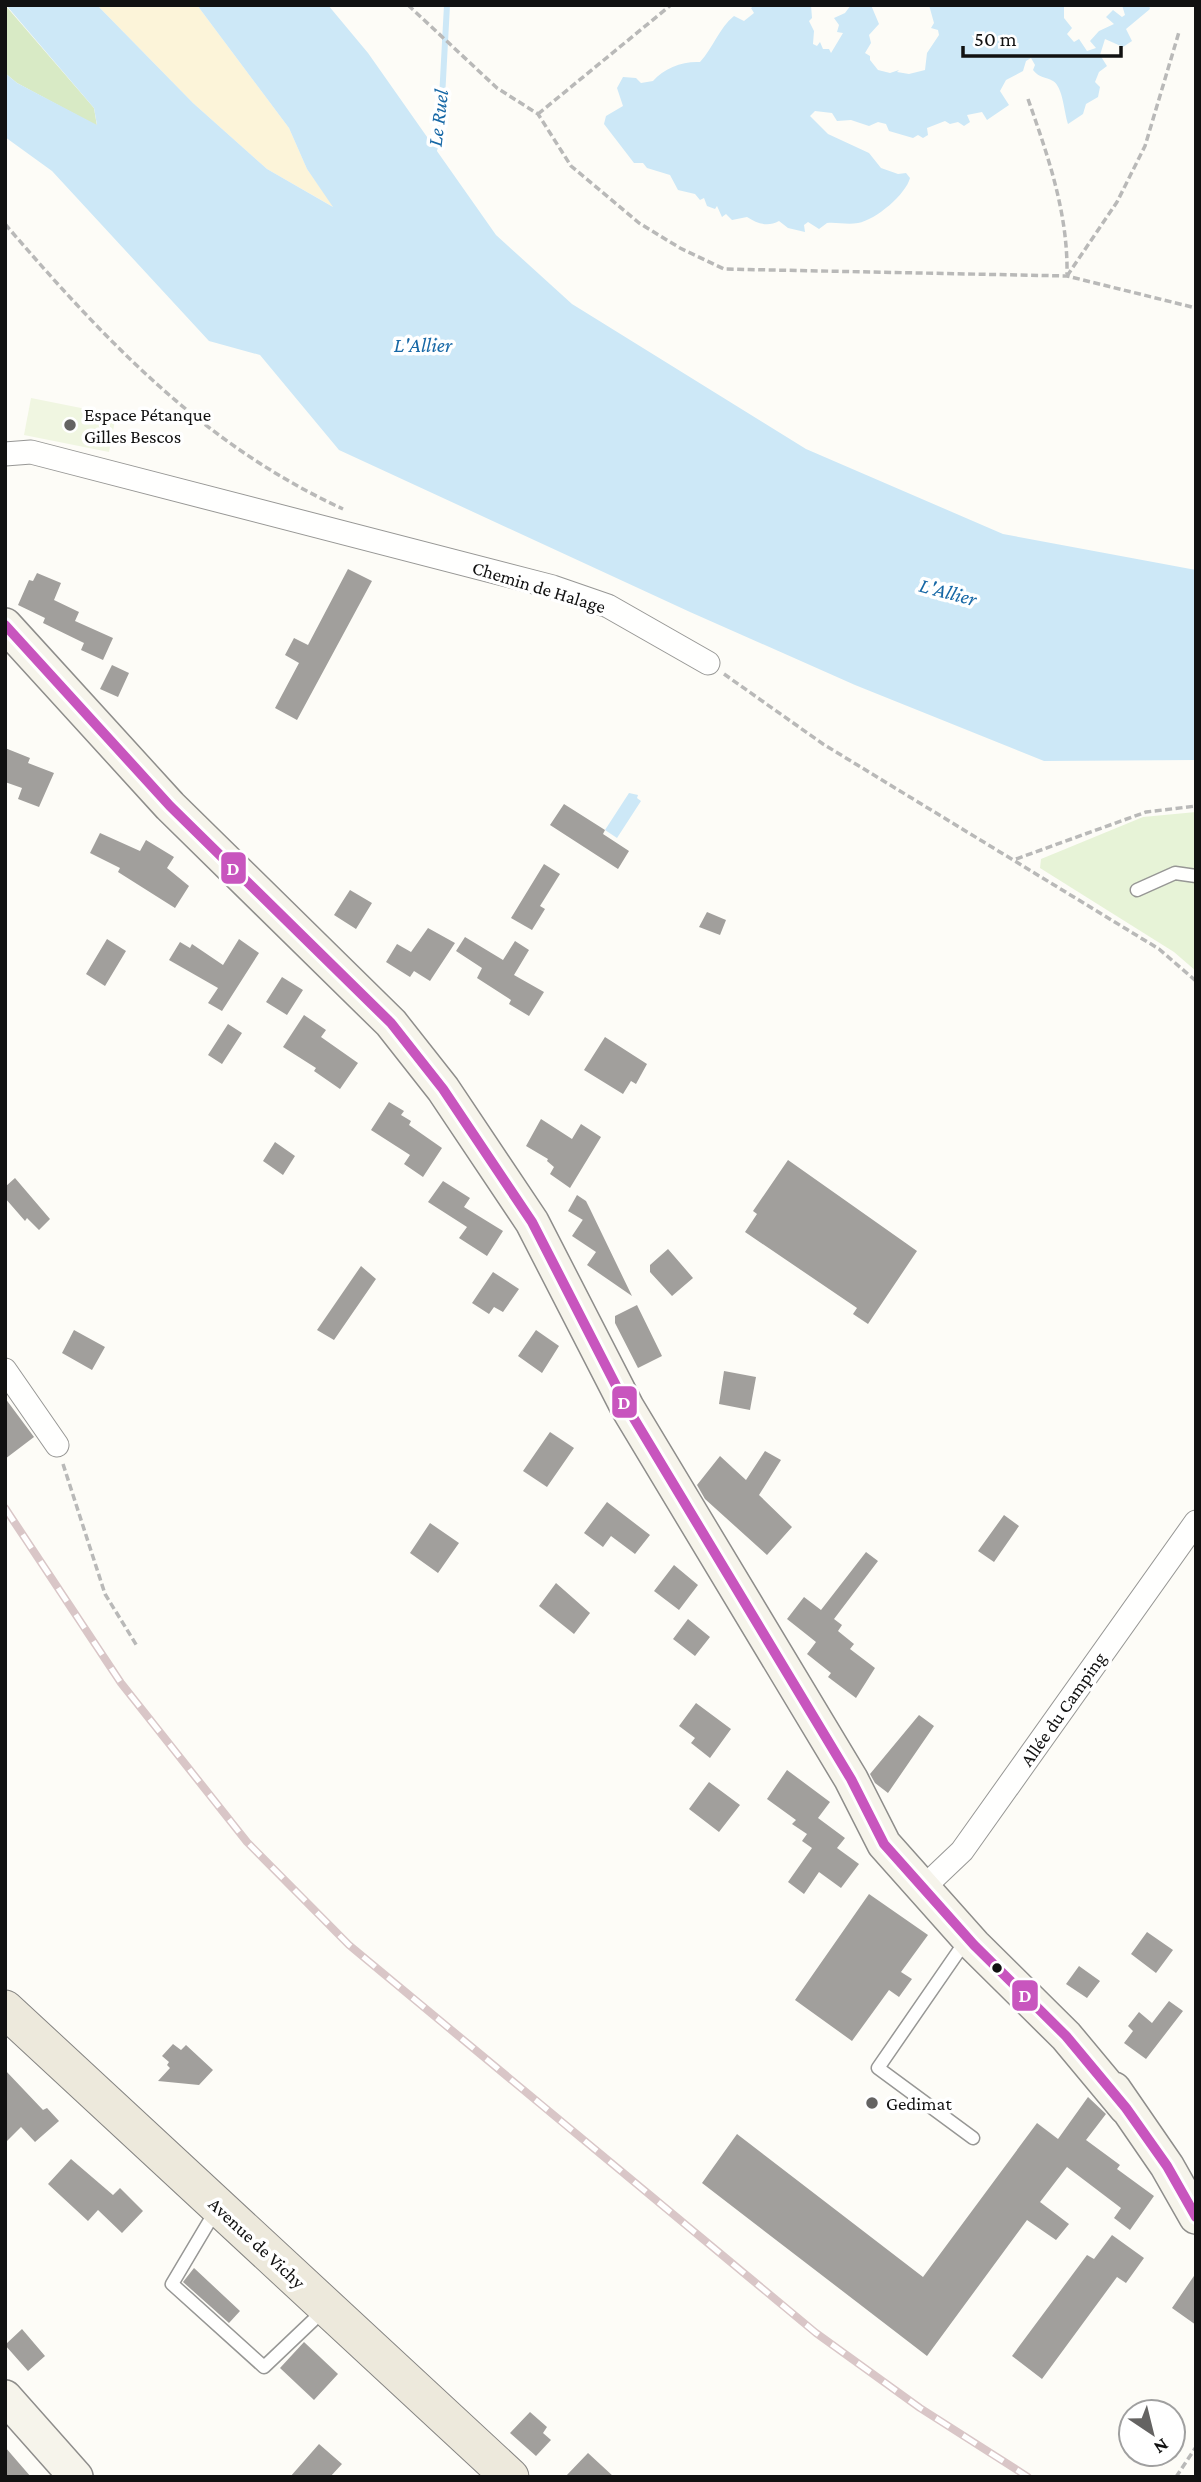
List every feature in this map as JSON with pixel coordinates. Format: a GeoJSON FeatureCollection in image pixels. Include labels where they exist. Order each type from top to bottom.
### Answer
{"type":"FeatureCollection","features":[{"type":"Feature","properties":{"kind":"main road","name":"Avenue de Vichy"},"geometry":{"type":"LineString","coordinates":[[5,2009],[510,2477]]}},
{"type":"Feature","properties":{"kind":"street","name":"Chemin de Halage"},"geometry":{"type":"LineString","coordinates":[[5,454],[31,452],[553,587],[608,606],[708,663]]}},
{"type":"Feature","properties":{"kind":"street"},"geometry":{"type":"LineString","coordinates":[[5,625],[170,806],[391,1023],[443,1089],[531,1222],[627,1407],[851,1779],[927,1885],[977,1936],[1074,2024],[1126,2108],[1167,2166],[1196,2217]]}},
{"type":"Feature","properties":{"kind":"street"},"geometry":{"type":"LineString","coordinates":[[5,1370],[57,1445]]}},
{"type":"Feature","properties":{"kind":"street","name":"Allée du Camping"},"geometry":{"type":"LineString","coordinates":[[927,1885],[962,1851],[1196,1522]]}},
{"type":"Feature","properties":{"kind":"street"},"geometry":{"type":"LineString","coordinates":[[5,2397],[76,2477]]}},
{"type":"Feature","properties":{"kind":"lane"},"geometry":{"type":"LineString","coordinates":[[1137,890],[1175,873],[1196,876]]}},
{"type":"Feature","properties":{"kind":"lane"},"geometry":{"type":"LineString","coordinates":[[973,2138],[878,2068],[977,1936]]}},
{"type":"Feature","properties":{"kind":"lane"},"geometry":{"type":"LineString","coordinates":[[218,2207],[172,2284],[264,2367],[327,2308]]}},
{"type":"Feature","properties":{"kind":"path"},"geometry":{"type":"LineString","coordinates":[[408,5],[498,88],[538,114],[570,166],[639,223],[680,248],[724,269],[1067,276],[1196,308]]}},
{"type":"Feature","properties":{"kind":"path"},"geometry":{"type":"LineString","coordinates":[[538,114],[671,5]]}},
{"type":"Feature","properties":{"kind":"path"},"geometry":{"type":"LineString","coordinates":[[1067,276],[1117,202],[1145,146],[1179,32]]}},
{"type":"Feature","properties":{"kind":"path"},"geometry":{"type":"LineString","coordinates":[[1028,99],[1050,163],[1068,243],[1067,276]]}},
{"type":"Feature","properties":{"kind":"path"},"geometry":{"type":"LineString","coordinates":[[5,224],[100,330],[190,415],[270,471],[355,514]]}},
{"type":"Feature","properties":{"kind":"path"},"geometry":{"type":"LineString","coordinates":[[708,663],[823,744],[1016,859],[1029,872],[1159,949],[1196,981]]}},
{"type":"Feature","properties":{"kind":"path"},"geometry":{"type":"LineString","coordinates":[[1016,859],[1146,812],[1196,806]]}},
{"type":"Feature","properties":{"kind":"path"},"geometry":{"type":"LineString","coordinates":[[57,1445],[104,1594],[137,1646]]}},
{"type":"Feature","properties":{"kind":"path"},"geometry":{"type":"LineString","coordinates":[[1176,2477],[1196,2447]]}},
{"type":"Feature","properties":{"kind":"green space"},"geometry":{"type":"Polygon","coordinates":[[[5,5],[94,108],[97,126],[17,83],[5,73],[5,5]]]}},
{"type":"Feature","properties":{"kind":"green space","name":"Espace Pétanque Gilles Bescos"},"geometry":{"type":"Polygon","coordinates":[[[31,398],[116,415],[109,452],[24,435],[31,398]]]}},
{"type":"Feature","properties":{"kind":"green space"},"geometry":{"type":"Polygon","coordinates":[[[1196,812],[1196,971],[1174,952],[1040,868],[1041,859],[1143,817],[1196,812]]]}},
{"type":"Feature","properties":{"kind":"sand"},"geometry":{"type":"Polygon","coordinates":[[[97,5],[197,5],[289,128],[307,169],[335,208],[267,169],[193,103],[97,5]]]}},
{"type":"Feature","properties":{"kind":"water","name":"L'Allier"},"geometry":{"type":"Polygon","coordinates":[[[6,5],[97,5],[193,103],[267,169],[333,207],[307,169],[289,128],[197,5],[328,5],[368,53],[496,235],[572,304],[806,449],[1003,534],[1196,570],[1196,760],[1044,761],[855,685],[339,450],[260,355],[209,341],[52,171],[5,137],[5,73],[17,83],[97,125],[94,108],[6,5]]]}},
{"type":"Feature","properties":{"kind":"water"},"geometry":{"type":"Polygon","coordinates":[[[755,5],[811,5],[812,18],[809,21],[814,31],[813,44],[817,46],[820,42],[823,49],[829,49],[831,53],[843,33],[837,32],[839,25],[834,18],[845,13],[851,5],[871,5],[879,24],[869,35],[871,43],[865,53],[870,56],[878,70],[890,73],[899,70],[897,72],[909,74],[925,70],[927,53],[939,35],[938,30],[931,28],[934,23],[929,5],[1064,5],[1064,18],[1072,28],[1067,34],[1074,42],[1079,39],[1087,51],[1096,48],[1090,41],[1099,31],[1114,24],[1106,17],[1113,10],[1122,17],[1125,15],[1122,5],[1149,5],[1150,9],[1126,29],[1132,41],[1123,47],[1105,39],[1100,55],[1107,66],[1099,72],[1095,82],[1100,87],[1098,97],[1086,104],[1083,114],[1068,124],[1059,89],[1053,81],[1033,70],[1035,65],[1031,58],[1026,61],[1023,71],[1006,80],[1000,91],[1009,105],[987,120],[982,112],[967,115],[970,122],[964,126],[958,122],[950,124],[945,121],[927,128],[928,135],[923,138],[889,131],[886,124],[878,122],[869,126],[851,120],[837,121],[832,113],[815,111],[810,116],[828,134],[869,153],[881,168],[898,174],[906,173],[910,178],[897,198],[873,217],[858,223],[827,223],[819,229],[808,222],[804,225],[805,232],[788,228],[779,221],[767,224],[747,217],[732,220],[726,214],[722,217],[717,206],[715,209],[707,206],[704,198],[700,200],[695,194],[678,190],[670,175],[647,168],[643,163],[634,163],[604,124],[606,116],[623,106],[617,88],[623,77],[636,78],[641,83],[653,81],[674,66],[700,62],[729,21],[734,16],[744,21],[754,13],[751,8],[755,5]]]}},
{"type":"Feature","properties":{"kind":"water"},"geometry":{"type":"Polygon","coordinates":[[[629,793],[638,795],[637,798],[641,801],[617,838],[605,830],[629,793]]]}},
{"type":"Feature","properties":{"kind":"building"},"geometry":{"type":"Polygon","coordinates":[[[348,569],[372,581],[297,720],[275,708],[299,663],[285,655],[294,638],[308,645],[348,569]]]}},
{"type":"Feature","properties":{"kind":"building"},"geometry":{"type":"Polygon","coordinates":[[[37,573],[61,583],[54,600],[79,612],[75,621],[113,638],[103,660],[81,650],[84,643],[43,623],[45,618],[18,605],[29,580],[33,581],[37,573]]]}},
{"type":"Feature","properties":{"kind":"building"},"geometry":{"type":"Polygon","coordinates":[[[112,665],[129,673],[118,697],[100,689],[112,665]]]}},
{"type":"Feature","properties":{"kind":"building"},"geometry":{"type":"Polygon","coordinates":[[[5,748],[30,758],[28,763],[54,773],[39,807],[18,799],[22,788],[5,782],[5,748]]]}},
{"type":"Feature","properties":{"kind":"building"},"geometry":{"type":"Polygon","coordinates":[[[564,804],[605,830],[603,834],[629,851],[618,869],[550,825],[564,804]]]}},
{"type":"Feature","properties":{"kind":"building"},"geometry":{"type":"Polygon","coordinates":[[[100,833],[140,851],[146,840],[174,857],[167,868],[189,886],[175,908],[118,872],[120,868],[90,853],[100,833]]]}},
{"type":"Feature","properties":{"kind":"building"},"geometry":{"type":"Polygon","coordinates":[[[544,864],[560,874],[540,906],[545,909],[532,930],[511,918],[544,864]]]}},
{"type":"Feature","properties":{"kind":"building"},"geometry":{"type":"Polygon","coordinates":[[[350,890],[372,903],[356,929],[334,915],[350,890]]]}},
{"type":"Feature","properties":{"kind":"building"},"geometry":{"type":"Polygon","coordinates":[[[707,912],[726,920],[720,935],[699,927],[707,912]]]}},
{"type":"Feature","properties":{"kind":"building"},"geometry":{"type":"Polygon","coordinates":[[[428,928],[455,943],[430,981],[414,971],[410,977],[386,962],[397,944],[411,952],[428,928]]]}},
{"type":"Feature","properties":{"kind":"building"},"geometry":{"type":"Polygon","coordinates":[[[465,937],[503,960],[515,941],[529,950],[514,975],[544,992],[529,1016],[509,1004],[511,1000],[477,978],[482,968],[456,951],[465,937]]]}},
{"type":"Feature","properties":{"kind":"building"},"geometry":{"type":"Polygon","coordinates":[[[107,939],[126,951],[105,986],[86,974],[107,939]]]}},
{"type":"Feature","properties":{"kind":"building"},"geometry":{"type":"Polygon","coordinates":[[[239,939],[259,953],[222,1011],[208,1003],[218,988],[169,960],[180,942],[190,948],[192,944],[223,965],[239,939]]]}},
{"type":"Feature","properties":{"kind":"building"},"geometry":{"type":"Polygon","coordinates":[[[282,977],[303,990],[287,1015],[266,1002],[282,977]]]}},
{"type":"Feature","properties":{"kind":"building"},"geometry":{"type":"Polygon","coordinates":[[[304,1015],[326,1030],[321,1037],[358,1063],[340,1089],[314,1071],[316,1068],[283,1047],[304,1015]]]}},
{"type":"Feature","properties":{"kind":"building"},"geometry":{"type":"Polygon","coordinates":[[[228,1024],[242,1033],[222,1064],[208,1055],[228,1024]]]}},
{"type":"Feature","properties":{"kind":"building"},"geometry":{"type":"Polygon","coordinates":[[[605,1037],[647,1064],[636,1084],[631,1081],[623,1094],[584,1070],[605,1037]]]}},
{"type":"Feature","properties":{"kind":"building"},"geometry":{"type":"Polygon","coordinates":[[[389,1102],[404,1111],[401,1115],[411,1121],[409,1125],[442,1148],[423,1177],[404,1164],[410,1155],[371,1130],[389,1102]]]}},
{"type":"Feature","properties":{"kind":"building"},"geometry":{"type":"Polygon","coordinates":[[[541,1119],[572,1139],[581,1124],[601,1137],[570,1188],[550,1174],[554,1167],[548,1159],[526,1146],[541,1119]]]}},
{"type":"Feature","properties":{"kind":"building"},"geometry":{"type":"Polygon","coordinates":[[[275,1142],[295,1156],[283,1175],[263,1161],[275,1142]]]}},
{"type":"Feature","properties":{"kind":"building"},"geometry":{"type":"Polygon","coordinates":[[[788,1160],[917,1251],[868,1324],[853,1314],[857,1308],[745,1232],[757,1214],[753,1211],[788,1160]]]}},
{"type":"Feature","properties":{"kind":"building"},"geometry":{"type":"Polygon","coordinates":[[[15,1178],[50,1219],[39,1230],[27,1218],[25,1221],[5,1198],[5,1187],[15,1178]]]}},
{"type":"Feature","properties":{"kind":"building"},"geometry":{"type":"Polygon","coordinates":[[[443,1181],[470,1198],[464,1207],[503,1231],[487,1256],[459,1238],[467,1227],[428,1202],[443,1181]]]}},
{"type":"Feature","properties":{"kind":"building"},"geometry":{"type":"Polygon","coordinates":[[[577,1195],[586,1201],[590,1209],[583,1220],[568,1211],[577,1195]]]}},
{"type":"Feature","properties":{"kind":"building"},"geometry":{"type":"Polygon","coordinates":[[[590,1209],[632,1296],[587,1265],[596,1252],[572,1236],[590,1209]]]}},
{"type":"Feature","properties":{"kind":"building"},"geometry":{"type":"Polygon","coordinates":[[[668,1249],[693,1278],[672,1296],[650,1272],[650,1265],[668,1249]]]}},
{"type":"Feature","properties":{"kind":"building"},"geometry":{"type":"Polygon","coordinates":[[[361,1266],[376,1279],[334,1340],[317,1330],[361,1266]]]}},
{"type":"Feature","properties":{"kind":"building"},"geometry":{"type":"Polygon","coordinates":[[[493,1272],[519,1289],[503,1312],[494,1307],[489,1314],[472,1303],[493,1272]]]}},
{"type":"Feature","properties":{"kind":"building"},"geometry":{"type":"Polygon","coordinates":[[[637,1305],[662,1356],[638,1368],[615,1323],[615,1316],[637,1305]]]}},
{"type":"Feature","properties":{"kind":"building"},"geometry":{"type":"Polygon","coordinates":[[[74,1330],[105,1347],[92,1370],[62,1353],[74,1330]]]}},
{"type":"Feature","properties":{"kind":"building"},"geometry":{"type":"Polygon","coordinates":[[[536,1330],[559,1346],[542,1373],[518,1356],[536,1330]]]}},
{"type":"Feature","properties":{"kind":"building"},"geometry":{"type":"Polygon","coordinates":[[[724,1371],[756,1377],[750,1410],[719,1404],[724,1371]]]}},
{"type":"Feature","properties":{"kind":"building"},"geometry":{"type":"Polygon","coordinates":[[[5,1398],[34,1437],[5,1459],[5,1398]]]}},
{"type":"Feature","properties":{"kind":"building"},"geometry":{"type":"Polygon","coordinates":[[[550,1432],[574,1448],[547,1487],[523,1471],[550,1432]]]}},
{"type":"Feature","properties":{"kind":"building"},"geometry":{"type":"Polygon","coordinates":[[[765,1451],[781,1460],[759,1495],[792,1527],[767,1555],[705,1499],[697,1485],[720,1456],[746,1480],[765,1451]]]}},
{"type":"Feature","properties":{"kind":"building"},"geometry":{"type":"Polygon","coordinates":[[[607,1502],[650,1535],[635,1554],[611,1536],[603,1547],[584,1533],[607,1502]]]}},
{"type":"Feature","properties":{"kind":"building"},"geometry":{"type":"Polygon","coordinates":[[[1004,1515],[1019,1526],[994,1562],[978,1551],[1004,1515]]]}},
{"type":"Feature","properties":{"kind":"building"},"geometry":{"type":"Polygon","coordinates":[[[430,1523],[459,1543],[438,1573],[410,1553],[430,1523]]]}},
{"type":"Feature","properties":{"kind":"building"},"geometry":{"type":"Polygon","coordinates":[[[866,1552],[878,1561],[834,1619],[842,1625],[838,1631],[854,1644],[850,1649],[875,1668],[856,1698],[828,1677],[831,1673],[807,1654],[816,1642],[787,1619],[804,1597],[821,1610],[866,1552]]]}},
{"type":"Feature","properties":{"kind":"building"},"geometry":{"type":"Polygon","coordinates":[[[674,1565],[698,1585],[679,1610],[654,1591],[674,1565]]]}},
{"type":"Feature","properties":{"kind":"building"},"geometry":{"type":"Polygon","coordinates":[[[556,1583],[590,1613],[574,1634],[539,1606],[556,1583]]]}},
{"type":"Feature","properties":{"kind":"building"},"geometry":{"type":"Polygon","coordinates":[[[688,1619],[710,1637],[695,1656],[673,1639],[688,1619]]]}},
{"type":"Feature","properties":{"kind":"building"},"geometry":{"type":"Polygon","coordinates":[[[696,1703],[731,1729],[710,1758],[691,1743],[695,1738],[679,1726],[696,1703]]]}},
{"type":"Feature","properties":{"kind":"building"},"geometry":{"type":"Polygon","coordinates":[[[919,1715],[934,1726],[888,1793],[875,1783],[870,1774],[919,1715]]]}},
{"type":"Feature","properties":{"kind":"building"},"geometry":{"type":"Polygon","coordinates":[[[787,1770],[830,1802],[818,1818],[845,1838],[837,1848],[859,1864],[841,1888],[819,1872],[804,1894],[788,1882],[812,1848],[802,1841],[807,1834],[792,1824],[796,1820],[767,1799],[787,1770]]]}},
{"type":"Feature","properties":{"kind":"building"},"geometry":{"type":"Polygon","coordinates":[[[709,1782],[740,1805],[719,1832],[689,1809],[709,1782]]]}},
{"type":"Feature","properties":{"kind":"building"},"geometry":{"type":"Polygon","coordinates":[[[869,1894],[928,1935],[901,1972],[912,1979],[899,1997],[889,1990],[852,2041],[795,2000],[869,1894]]]}},
{"type":"Feature","properties":{"kind":"building"},"geometry":{"type":"Polygon","coordinates":[[[1147,1932],[1173,1950],[1156,1973],[1131,1954],[1147,1932]]]}},
{"type":"Feature","properties":{"kind":"building"},"geometry":{"type":"Polygon","coordinates":[[[1079,1966],[1100,1981],[1087,1998],[1066,1984],[1079,1966]]]}},
{"type":"Feature","properties":{"kind":"building"},"geometry":{"type":"Polygon","coordinates":[[[1169,2001],[1183,2011],[1146,2059],[1124,2043],[1133,2031],[1128,2026],[1139,2012],[1152,2023],[1169,2001]]]}},
{"type":"Feature","properties":{"kind":"building"},"geometry":{"type":"Polygon","coordinates":[[[173,2044],[181,2050],[186,2045],[213,2070],[199,2085],[158,2081],[170,2068],[167,2065],[169,2062],[162,2056],[173,2044]]]}},
{"type":"Feature","properties":{"kind":"building"},"geometry":{"type":"Polygon","coordinates":[[[5,2070],[43,2110],[47,2108],[59,2121],[35,2142],[21,2127],[5,2143],[5,2070]]]}},
{"type":"Feature","properties":{"kind":"building"},"geometry":{"type":"Polygon","coordinates":[[[1088,2097],[1106,2114],[1086,2140],[1120,2165],[1117,2169],[1154,2196],[1130,2230],[1114,2218],[1121,2208],[1067,2167],[1040,2202],[1069,2224],[1056,2240],[1027,2220],[927,2356],[702,2183],[737,2134],[923,2277],[1037,2123],[1058,2139],[1088,2097]]]}},
{"type":"Feature","properties":{"kind":"building"},"geometry":{"type":"Polygon","coordinates":[[[71,2159],[113,2195],[120,2188],[143,2211],[122,2233],[98,2210],[88,2221],[48,2184],[71,2159]]]}},
{"type":"Feature","properties":{"kind":"building"},"geometry":{"type":"Polygon","coordinates":[[[1112,2235],[1144,2258],[1126,2283],[1117,2277],[1042,2379],[1012,2356],[1087,2255],[1094,2259],[1112,2235]]]}},
{"type":"Feature","properties":{"kind":"building"},"geometry":{"type":"Polygon","coordinates":[[[194,2268],[240,2311],[229,2323],[183,2282],[194,2268]]]}},
{"type":"Feature","properties":{"kind":"building"},"geometry":{"type":"Polygon","coordinates":[[[1196,2273],[1196,2325],[1172,2308],[1196,2273]]]}},
{"type":"Feature","properties":{"kind":"building"},"geometry":{"type":"Polygon","coordinates":[[[22,2329],[45,2356],[28,2371],[5,2345],[22,2329]]]}},
{"type":"Feature","properties":{"kind":"building"},"geometry":{"type":"Polygon","coordinates":[[[304,2342],[338,2374],[314,2400],[280,2368],[304,2342]]]}},
{"type":"Feature","properties":{"kind":"building"},"geometry":{"type":"Polygon","coordinates":[[[530,2412],[547,2427],[543,2433],[551,2440],[536,2456],[510,2433],[530,2412]]]}},
{"type":"Feature","properties":{"kind":"building"},"geometry":{"type":"Polygon","coordinates":[[[319,2444],[342,2464],[330,2477],[290,2477],[319,2444]]]}},
{"type":"Feature","properties":{"kind":"building"},"geometry":{"type":"Polygon","coordinates":[[[5,2447],[31,2477],[5,2477],[5,2447]]]}},
{"type":"Feature","properties":{"kind":"building"},"geometry":{"type":"Polygon","coordinates":[[[588,2453],[614,2477],[565,2477],[588,2453]]]}},
{"type":"Feature","properties":{"kind":"waterway","name":"Le Ruel"},"geometry":{"type":"LineString","coordinates":[[432,155],[440,135],[447,5]]}},
{"type":"Feature","properties":{"kind":"railway"},"geometry":{"type":"LineString","coordinates":[[5,1508],[121,1683],[247,1842],[349,1945],[816,2333],[920,2408],[1028,2477]]}},
{"type":"Feature","properties":{"kind":"transit line","name":"D"},"geometry":{"type":"LineString","coordinates":[[5,625],[170,806],[391,1023],[443,1089],[532,1222],[627,1407],[851,1779],[884,1844],[974,1945],[1066,2036],[1126,2108],[1167,2166],[1196,2217]]}},
{"type":"Feature","properties":{"kind":"place","name":"Espace Pétanque Gilles Bescos"},"geometry":{"type":"Point","coordinates":[70,425]}},
{"type":"Feature","properties":{"kind":"place","name":"Gedimat"},"geometry":{"type":"Point","coordinates":[872,2103]}}]}
